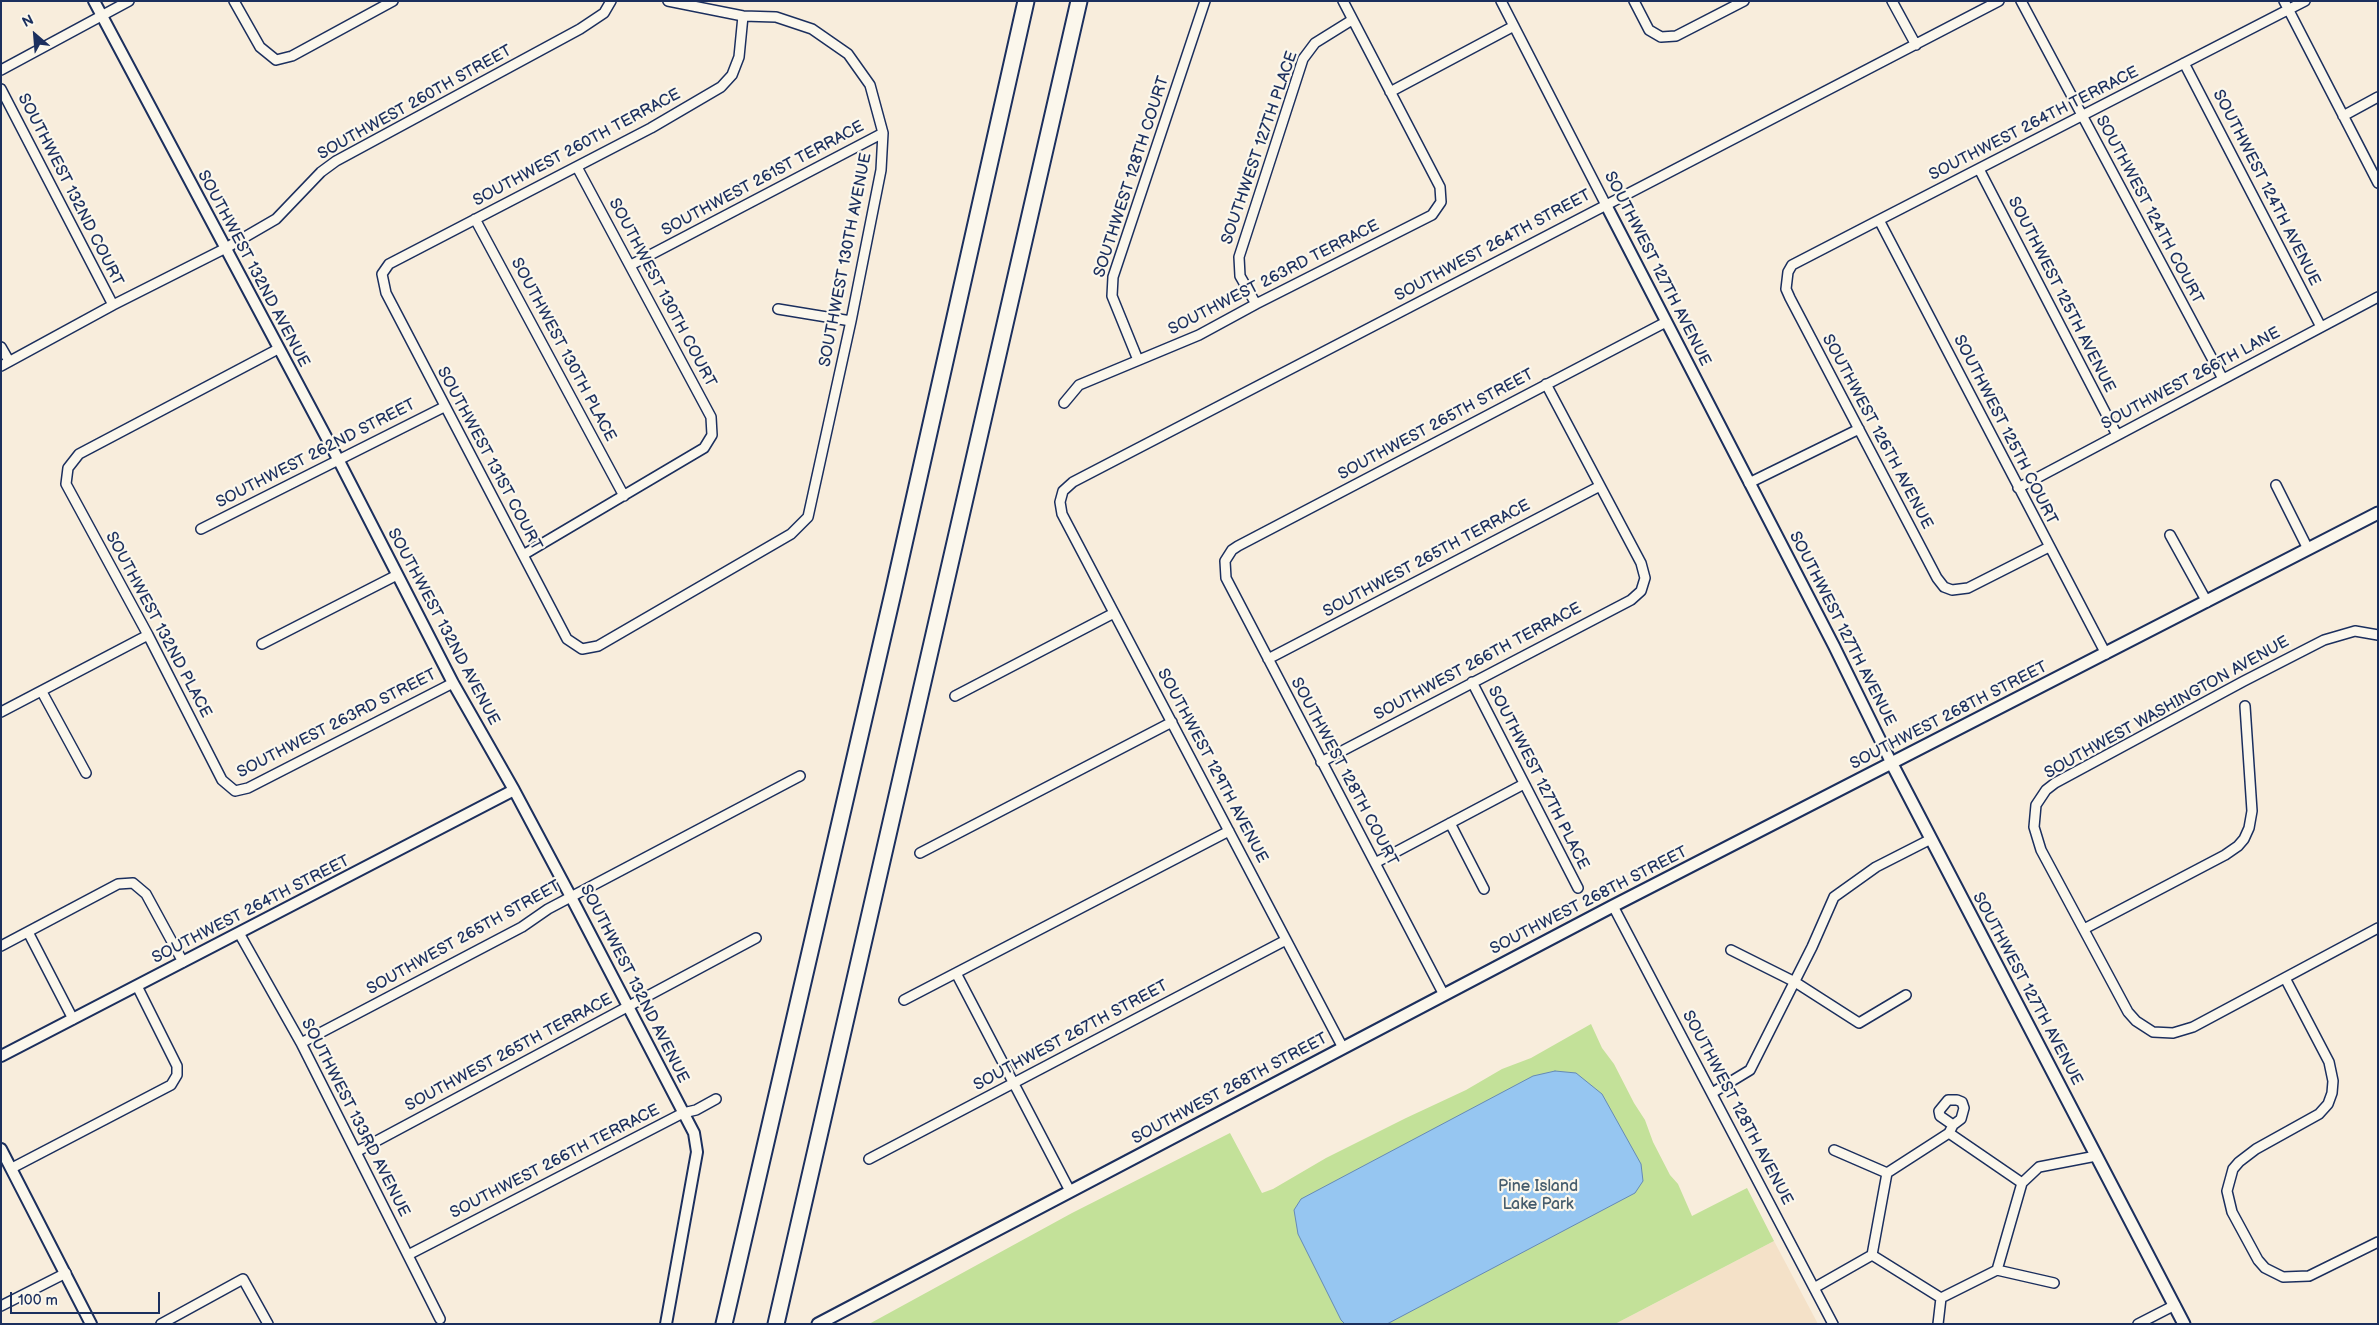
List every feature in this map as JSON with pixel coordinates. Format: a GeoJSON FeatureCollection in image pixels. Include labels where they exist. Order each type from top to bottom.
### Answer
{"type":"FeatureCollection","features":[{"type":"Feature","properties":{"kind":"highway"},"geometry":{"type":"LineString","coordinates":[[725,1321],[896,583],[1026,1]]}},
{"type":"Feature","properties":{"kind":"highway"},"geometry":{"type":"LineString","coordinates":[[776,1324],[1079,1]]}},
{"type":"Feature","properties":{"kind":"main road","name":"SOUTHWEST 268TH STREET"},"geometry":{"type":"LineString","coordinates":[[818,1324],[1613,906],[2378,514]]}},
{"type":"Feature","properties":{"kind":"main road","name":"SOUTHWEST 127TH AVENUE"},"geometry":{"type":"LineString","coordinates":[[1892,764],[2184,1324]]}},
{"type":"Feature","properties":{"kind":"street","name":"SOUTHWEST 132ND AVENUE"},"geometry":{"type":"LineString","coordinates":[[94,1],[339,461],[453,683],[514,790],[694,1133],[697,1152],[666,1324]]}},
{"type":"Feature","properties":{"kind":"street"},"geometry":{"type":"LineString","coordinates":[[1,70],[129,1]]}},
{"type":"Feature","properties":{"kind":"street"},"geometry":{"type":"LineString","coordinates":[[234,1],[260,47],[276,60],[292,56],[393,1]]}},
{"type":"Feature","properties":{"kind":"street","name":"SOUTHWEST 260TH STREET"},"geometry":{"type":"LineString","coordinates":[[5,364],[113,305],[226,248],[276,218],[321,172],[336,161],[580,29],[604,13],[611,1]]}},
{"type":"Feature","properties":{"kind":"street","name":"SOUTHWEST 130TH AVENUE"},"geometry":{"type":"LineString","coordinates":[[582,649],[598,646],[791,534],[808,517],[851,321],[881,170],[883,133],[870,85],[848,54],[812,29],[776,17],[743,16],[668,1]]}},
{"type":"Feature","properties":{"kind":"street","name":"SOUTHWEST 128TH COURT"},"geometry":{"type":"LineString","coordinates":[[1138,360],[1112,296],[1113,277],[1205,1]]}},
{"type":"Feature","properties":{"kind":"street"},"geometry":{"type":"LineString","coordinates":[[1343,1],[1390,92],[1514,26]]}},
{"type":"Feature","properties":{"kind":"street","name":"SOUTHWEST 127TH AVENUE"},"geometry":{"type":"LineString","coordinates":[[1500,1],[1892,764]]}},
{"type":"Feature","properties":{"kind":"street"},"geometry":{"type":"LineString","coordinates":[[1634,1],[1649,30],[1661,37],[1676,36],[1744,1]]}},
{"type":"Feature","properties":{"kind":"street"},"geometry":{"type":"LineString","coordinates":[[1892,1],[1916,45]]}},
{"type":"Feature","properties":{"kind":"street","name":"SOUTHWEST 264TH STREET"},"geometry":{"type":"LineString","coordinates":[[1060,497],[1073,482],[1999,1]]}},
{"type":"Feature","properties":{"kind":"street","name":"SOUTHWEST 124TH COURT"},"geometry":{"type":"LineString","coordinates":[[2021,1],[2223,379]]}},
{"type":"Feature","properties":{"kind":"street","name":"SOUTHWEST 264TH TERRACE"},"geometry":{"type":"LineString","coordinates":[[1786,281],[1792,265],[2184,63],[2286,6],[2305,1]]}},
{"type":"Feature","properties":{"kind":"street"},"geometry":{"type":"LineString","coordinates":[[2286,6],[2378,183]]}},
{"type":"Feature","properties":{"kind":"street","name":"SOUTHWEST 260TH TERRACE"},"geometry":{"type":"LineString","coordinates":[[382,274],[389,264],[651,128],[721,87],[732,76],[739,57],[743,16]]}},
{"type":"Feature","properties":{"kind":"street","name":"SOUTHWEST 127TH PLACE"},"geometry":{"type":"LineString","coordinates":[[1256,304],[1240,276],[1239,257],[1303,59],[1315,43],[1352,20]]}},
{"type":"Feature","properties":{"kind":"street","name":"SOUTHWEST 124TH AVENUE"},"geometry":{"type":"LineString","coordinates":[[2184,63],[2321,327]]}},
{"type":"Feature","properties":{"kind":"street","name":"SOUTHWEST 132ND COURT"},"geometry":{"type":"LineString","coordinates":[[1,90],[113,305]]}},
{"type":"Feature","properties":{"kind":"street","name":"SOUTHWEST 263RD TERRACE"},"geometry":{"type":"LineString","coordinates":[[1064,403],[1079,385],[1199,335],[1432,215],[1441,202],[1440,187],[1390,92]]}},
{"type":"Feature","properties":{"kind":"street"},"geometry":{"type":"LineString","coordinates":[[2342,116],[2378,97]]}},
{"type":"Feature","properties":{"kind":"street","name":"SOUTHWEST 261ST TERRACE"},"geometry":{"type":"LineString","coordinates":[[631,265],[883,133]]}},
{"type":"Feature","properties":{"kind":"street","name":"SOUTHWEST 130TH COURT"},"geometry":{"type":"LineString","coordinates":[[577,167],[631,265],[710,417],[712,435],[704,448],[624,496]]}},
{"type":"Feature","properties":{"kind":"street","name":"SOUTHWEST 125TH AVENUE"},"geometry":{"type":"LineString","coordinates":[[1979,168],[2118,435]]}},
{"type":"Feature","properties":{"kind":"street","name":"SOUTHWEST 130TH PLACE"},"geometry":{"type":"LineString","coordinates":[[475,219],[624,496]]}},
{"type":"Feature","properties":{"kind":"street","name":"SOUTHWEST 125TH COURT"},"geometry":{"type":"LineString","coordinates":[[1879,220],[2048,548],[2106,654]]}},
{"type":"Feature","properties":{"kind":"street","name":"SOUTHWEST 131ST COURT"},"geometry":{"type":"LineString","coordinates":[[382,274],[386,293],[567,639],[582,649]]}},
{"type":"Feature","properties":{"kind":"street","name":"SOUTHWEST 126TH AVENUE"},"geometry":{"type":"LineString","coordinates":[[1786,281],[1790,298],[1937,578],[1944,587],[1952,590],[1968,588],[2048,548]]}},
{"type":"Feature","properties":{"kind":"street","name":"SOUTHWEST 266TH LANE"},"geometry":{"type":"LineString","coordinates":[[2018,488],[2378,297]]}},
{"type":"Feature","properties":{"kind":"street"},"geometry":{"type":"LineString","coordinates":[[778,309],[851,321]]}},
{"type":"Feature","properties":{"kind":"street","name":"SOUTHWEST 265TH STREET"},"geometry":{"type":"LineString","coordinates":[[1225,561],[1232,550],[1238,546],[1666,322]]}},
{"type":"Feature","properties":{"kind":"street"},"geometry":{"type":"LineString","coordinates":[[1,347],[5,364]]}},
{"type":"Feature","properties":{"kind":"street","name":"SOUTHWEST 132ND PLACE"},"geometry":{"type":"LineString","coordinates":[[234,791],[222,780],[148,635],[66,484],[68,468],[79,454],[278,349]]}},
{"type":"Feature","properties":{"kind":"street"},"geometry":{"type":"LineString","coordinates":[[1546,384],[1600,486]]}},
{"type":"Feature","properties":{"kind":"street","name":"SOUTHWEST 262ND STREET"},"geometry":{"type":"LineString","coordinates":[[201,529],[444,407]]}},
{"type":"Feature","properties":{"kind":"street"},"geometry":{"type":"LineString","coordinates":[[1749,483],[1859,429]]}},
{"type":"Feature","properties":{"kind":"street"},"geometry":{"type":"LineString","coordinates":[[2276,485],[2308,549]]}},
{"type":"Feature","properties":{"kind":"street","name":"SOUTHWEST 266TH TERRACE"},"geometry":{"type":"LineString","coordinates":[[1321,762],[1631,600],[1644,585],[1644,571],[1600,486]]}},
{"type":"Feature","properties":{"kind":"street","name":"SOUTHWEST 265TH TERRACE"},"geometry":{"type":"LineString","coordinates":[[1268,659],[1600,486]]}},
{"type":"Feature","properties":{"kind":"street"},"geometry":{"type":"LineString","coordinates":[[523,555],[624,496]]}},
{"type":"Feature","properties":{"kind":"street","name":"SOUTHWEST 129TH AVENUE"},"geometry":{"type":"LineString","coordinates":[[1060,497],[1062,514],[1343,1048]]}},
{"type":"Feature","properties":{"kind":"street"},"geometry":{"type":"LineString","coordinates":[[2170,535],[2207,602]]}},
{"type":"Feature","properties":{"kind":"street","name":"SOUTHWEST 128TH COURT"},"geometry":{"type":"LineString","coordinates":[[1225,561],[1226,578],[1444,995]]}},
{"type":"Feature","properties":{"kind":"street"},"geometry":{"type":"LineString","coordinates":[[262,644],[397,575]]}},
{"type":"Feature","properties":{"kind":"street"},"geometry":{"type":"LineString","coordinates":[[955,696],[1114,613]]}},
{"type":"Feature","properties":{"kind":"street","name":"SOUTHWEST WASHINGTON AVENUE"},"geometry":{"type":"LineString","coordinates":[[2378,635],[2355,631],[2324,640],[2235,686],[2046,790],[2036,805],[2034,822],[2035,833],[2041,850],[2128,1012],[2144,1028],[2154,1032],[2164,1034],[2184,1031],[2378,928]]}},
{"type":"Feature","properties":{"kind":"street"},"geometry":{"type":"LineString","coordinates":[[1,712],[148,635]]}},
{"type":"Feature","properties":{"kind":"street","name":"SOUTHWEST 127TH PLACE"},"geometry":{"type":"LineString","coordinates":[[1472,682],[1578,888]]}},
{"type":"Feature","properties":{"kind":"street","name":"SOUTHWEST 263RD STREET"},"geometry":{"type":"LineString","coordinates":[[234,791],[248,788],[453,683]]}},
{"type":"Feature","properties":{"kind":"street"},"geometry":{"type":"LineString","coordinates":[[42,692],[86,773]]}},
{"type":"Feature","properties":{"kind":"street"},"geometry":{"type":"LineString","coordinates":[[2084,929],[2225,855],[2244,839],[2249,828],[2252,811],[2245,706]]}},
{"type":"Feature","properties":{"kind":"street"},"geometry":{"type":"LineString","coordinates":[[920,853],[1172,722]]}},
{"type":"Feature","properties":{"kind":"street","name":"SOUTHWEST 265TH STREET"},"geometry":{"type":"LineString","coordinates":[[301,1043],[522,927],[571,897],[800,776]]}},
{"type":"Feature","properties":{"kind":"street"},"geometry":{"type":"LineString","coordinates":[[1374,863],[1524,784]]}},
{"type":"Feature","properties":{"kind":"street","name":"SOUTHWEST 264TH STREET"},"geometry":{"type":"LineString","coordinates":[[1,1056],[514,790]]}},
{"type":"Feature","properties":{"kind":"street"},"geometry":{"type":"LineString","coordinates":[[1450,823],[1484,889]]}},
{"type":"Feature","properties":{"kind":"street"},"geometry":{"type":"LineString","coordinates":[[904,1000],[1229,831]]}},
{"type":"Feature","properties":{"kind":"street"},"geometry":{"type":"LineString","coordinates":[[1712,1093],[1750,1070],[1795,982],[1834,897],[1876,867],[1931,839]]}},
{"type":"Feature","properties":{"kind":"street"},"geometry":{"type":"LineString","coordinates":[[1,946],[118,884],[133,883],[146,894],[183,962]]}},
{"type":"Feature","properties":{"kind":"street","name":"SOUTHWEST 128TH AVENUE"},"geometry":{"type":"LineString","coordinates":[[1613,906],[1833,1324]]}},
{"type":"Feature","properties":{"kind":"street"},"geometry":{"type":"LineString","coordinates":[[28,932],[73,1019]]}},
{"type":"Feature","properties":{"kind":"street","name":"SOUTHWEST 133RD AVENUE"},"geometry":{"type":"LineString","coordinates":[[238,933],[301,1043],[440,1319]]}},
{"type":"Feature","properties":{"kind":"street","name":"SOUTHWEST 265TH TERRACE"},"geometry":{"type":"LineString","coordinates":[[356,1152],[756,938]]}},
{"type":"Feature","properties":{"kind":"street","name":"SOUTHWEST 267TH STREET"},"geometry":{"type":"LineString","coordinates":[[869,1159],[1286,940]]}},
{"type":"Feature","properties":{"kind":"street"},"geometry":{"type":"LineString","coordinates":[[1731,950],[1795,982],[1859,1023],[1906,995]]}},
{"type":"Feature","properties":{"kind":"street"},"geometry":{"type":"LineString","coordinates":[[956,973],[1070,1191]]}},
{"type":"Feature","properties":{"kind":"street"},"geometry":{"type":"LineString","coordinates":[[2285,978],[2329,1062],[2333,1081],[2332,1092],[2328,1104],[2319,1114],[2256,1149],[2239,1162],[2229,1179],[2228,1202],[2258,1260],[2265,1268],[2283,1277],[2309,1276],[2378,1242]]}},
{"type":"Feature","properties":{"kind":"street"},"geometry":{"type":"LineString","coordinates":[[12,1168],[171,1085],[177,1075],[177,1066],[137,986]]}},
{"type":"Feature","properties":{"kind":"street","name":"SOUTHWEST 266TH TERRACE"},"geometry":{"type":"LineString","coordinates":[[408,1255],[683,1112],[696,1110],[716,1099]]}},
{"type":"Feature","properties":{"kind":"street"},"geometry":{"type":"LineString","coordinates":[[1814,1288],[1872,1255],[1887,1173],[1951,1129],[2022,1183]]}},
{"type":"Feature","properties":{"kind":"street"},"geometry":{"type":"LineString","coordinates":[[1,1149],[91,1324]]}},
{"type":"Feature","properties":{"kind":"street"},"geometry":{"type":"LineString","coordinates":[[1834,1150],[1887,1173]]}},
{"type":"Feature","properties":{"kind":"street"},"geometry":{"type":"LineString","coordinates":[[1996,1270],[2022,1183],[2039,1167],[2096,1156]]}},
{"type":"Feature","properties":{"kind":"street"},"geometry":{"type":"LineString","coordinates":[[1872,1255],[1941,1298]]}},
{"type":"Feature","properties":{"kind":"street"},"geometry":{"type":"LineString","coordinates":[[1941,1298],[1996,1270],[2054,1284]]}},
{"type":"Feature","properties":{"kind":"street"},"geometry":{"type":"LineString","coordinates":[[1,1306],[66,1273]]}},
{"type":"Feature","properties":{"kind":"street"},"geometry":{"type":"LineString","coordinates":[[161,1324],[243,1279],[268,1324]]}},
{"type":"Feature","properties":{"kind":"street"},"geometry":{"type":"LineString","coordinates":[[1938,1324],[1941,1298]]}},
{"type":"Feature","properties":{"kind":"street"},"geometry":{"type":"LineString","coordinates":[[2138,1324],[2175,1305]]}},
{"type":"Feature","properties":{"kind":"shaded area"},"geometry":{"type":"Polygon","coordinates":[[[1774,1241],[1818,1324],[1615,1324],[1774,1241]]]}},
{"type":"Feature","properties":{"kind":"green space","name":"Pine Island Lake Park"},"geometry":{"type":"Polygon","coordinates":[[[1591,1024],[1602,1048],[1614,1064],[1645,1120],[1653,1142],[1670,1175],[1678,1184],[1692,1216],[1747,1188],[1774,1241],[1615,1324],[869,1324],[1072,1213],[1230,1133],[1262,1193],[1273,1189],[1326,1158],[1466,1090],[1502,1069],[1531,1058],[1591,1024]]]}},
{"type":"Feature","properties":{"kind":"water"},"geometry":{"type":"Polygon","coordinates":[[[1555,1071],[1576,1073],[1602,1094],[1641,1164],[1643,1181],[1635,1193],[1387,1324],[1345,1324],[1341,1320],[1298,1234],[1294,1210],[1301,1199],[1533,1076],[1555,1071]]]}}]}
